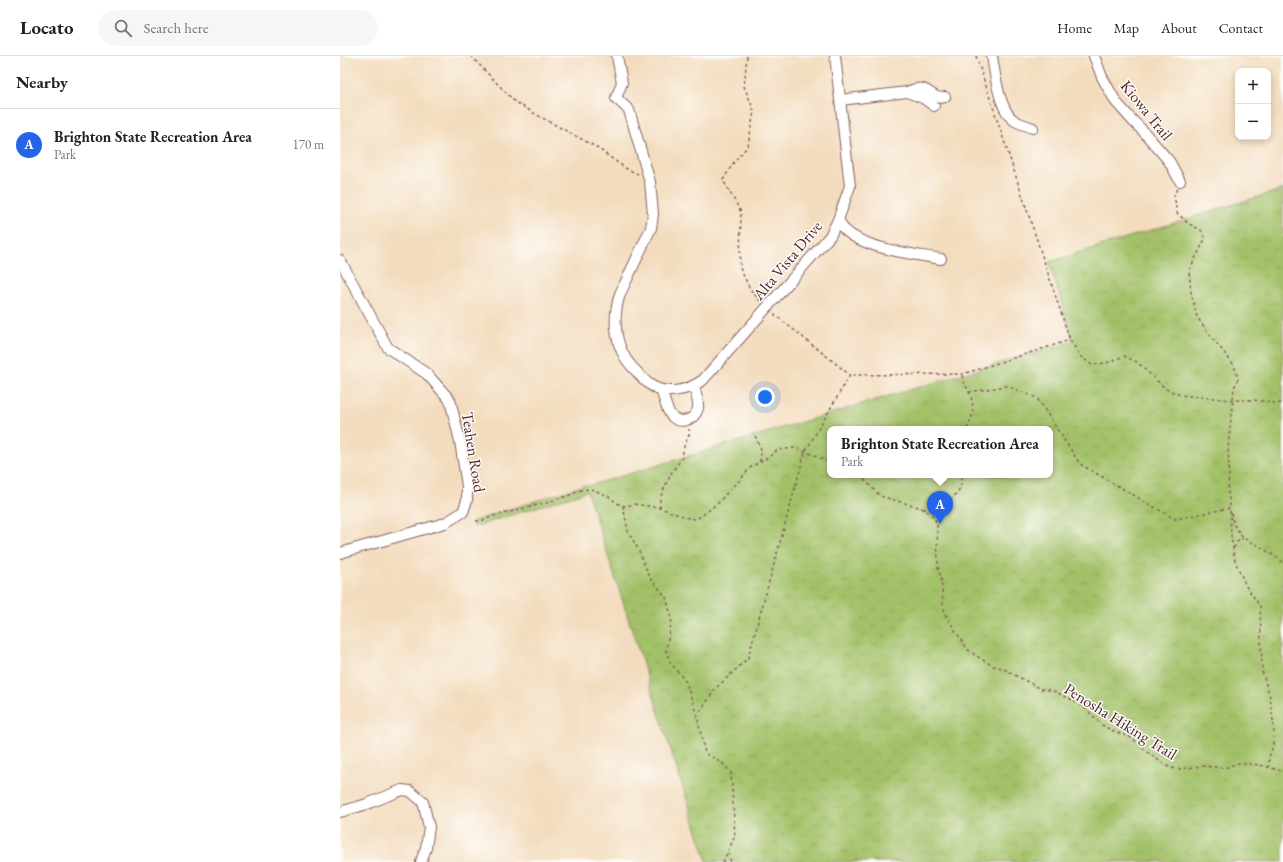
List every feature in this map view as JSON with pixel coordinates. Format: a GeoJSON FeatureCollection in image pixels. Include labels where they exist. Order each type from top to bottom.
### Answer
{"type":"FeatureCollection","features":[{"type":"Feature","properties":{"kind":"street"},"geometry":{"type":"LineString","coordinates":[[617,56],[622,83],[616,98],[629,110],[650,180],[653,214],[651,228],[617,303],[616,332],[620,348],[626,360],[648,384],[661,390],[669,413],[676,420],[681,422],[693,418],[698,409],[694,386]]}},
{"type":"Feature","properties":{"kind":"street","name":"Alta Vista Drive"},"geometry":{"type":"LineString","coordinates":[[661,390],[681,390],[694,386],[703,380],[830,236],[838,220],[850,186],[835,56]]}},
{"type":"Feature","properties":{"kind":"street"},"geometry":{"type":"LineString","coordinates":[[992,56],[997,83],[1002,100],[1009,115],[1015,121],[1033,128]]}},
{"type":"Feature","properties":{"kind":"street","name":"Kiowa Trail"},"geometry":{"type":"LineString","coordinates":[[1094,56],[1102,76],[1116,102],[1169,160],[1180,181]]}},
{"type":"Feature","properties":{"kind":"street"},"geometry":{"type":"LineString","coordinates":[[840,100],[907,92],[916,89],[924,89],[934,96],[941,98],[945,97]]}},
{"type":"Feature","properties":{"kind":"street"},"geometry":{"type":"LineString","coordinates":[[907,92],[923,98],[934,106]]}},
{"type":"Feature","properties":{"kind":"street"},"geometry":{"type":"LineString","coordinates":[[838,220],[850,234],[870,244],[941,259]]}},
{"type":"Feature","properties":{"kind":"street","name":"Teahen Road"},"geometry":{"type":"LineString","coordinates":[[340,260],[388,348],[427,374],[450,400],[460,441],[467,486],[467,500],[463,512],[445,522],[340,553]]}},
{"type":"Feature","properties":{"kind":"street"},"geometry":{"type":"LineString","coordinates":[[340,812],[367,804],[402,790],[410,791],[422,802],[429,827],[426,848],[421,862]]}},
{"type":"Feature","properties":{"kind":"path"},"geometry":{"type":"LineString","coordinates":[[471,56],[514,101],[596,147],[625,168],[650,180]]}},
{"type":"Feature","properties":{"kind":"path"},"geometry":{"type":"LineString","coordinates":[[747,56],[744,86],[754,111],[748,146],[734,162],[722,180],[741,212],[740,268],[750,289],[767,308],[850,375],[963,374],[1070,340]]}},
{"type":"Feature","properties":{"kind":"path"},"geometry":{"type":"LineString","coordinates":[[976,56],[1070,340],[1081,356],[1092,365],[1109,362],[1124,356],[1137,362],[1166,389],[1180,395],[1233,400],[1254,400],[1283,404]]}},
{"type":"Feature","properties":{"kind":"path"},"geometry":{"type":"LineString","coordinates":[[1180,181],[1174,194],[1177,213],[1189,224],[1201,230],[1205,239],[1189,271],[1192,298],[1197,317],[1234,366],[1238,379],[1234,388],[1228,449],[1228,491],[1235,561],[1246,586],[1260,606],[1262,671],[1270,697],[1274,729],[1273,746],[1269,757],[1269,767]]}},
{"type":"Feature","properties":{"kind":"path"},"geometry":{"type":"LineString","coordinates":[[697,716],[716,688],[748,658],[805,452],[850,375]]}},
{"type":"Feature","properties":{"kind":"path"},"geometry":{"type":"LineString","coordinates":[[962,375],[963,381],[969,392],[973,413],[968,426]]}},
{"type":"Feature","properties":{"kind":"path"},"geometry":{"type":"LineString","coordinates":[[969,392],[1007,386],[1037,398],[1080,464],[1175,519],[1230,508]]}},
{"type":"Feature","properties":{"kind":"path"},"geometry":{"type":"LineString","coordinates":[[660,508],[662,493],[672,472],[682,458],[684,446],[689,435],[688,420]]}},
{"type":"Feature","properties":{"kind":"path"},"geometry":{"type":"LineString","coordinates":[[755,436],[761,449],[760,462]]}},
{"type":"Feature","properties":{"kind":"path"},"geometry":{"type":"LineString","coordinates":[[476,521],[485,520],[493,516],[546,503],[581,490],[591,489],[608,496],[623,506],[634,504],[660,508],[688,518],[696,519],[719,502],[751,467],[777,450],[795,448],[827,461]]}},
{"type":"Feature","properties":{"kind":"path","name":"Penosha Hiking Trail"},"geometry":{"type":"LineString","coordinates":[[863,478],[880,496],[922,508],[934,517],[937,524],[938,566],[941,578],[945,614],[967,649],[975,655],[993,666],[1002,668],[1041,689],[1051,690],[1083,706],[1102,725],[1112,731],[1132,738],[1152,756],[1170,768],[1180,769],[1202,766],[1224,768],[1239,763],[1260,765],[1283,771]]}},
{"type":"Feature","properties":{"kind":"path"},"geometry":{"type":"LineString","coordinates":[[922,508],[933,510],[943,506],[953,498],[961,487],[961,478]]}},
{"type":"Feature","properties":{"kind":"path"},"geometry":{"type":"LineString","coordinates":[[580,486],[581,490]]}},
{"type":"Feature","properties":{"kind":"path"},"geometry":{"type":"LineString","coordinates":[[623,506],[628,531],[638,549],[650,578],[666,597],[672,619],[666,650],[670,662],[686,682],[697,716],[705,753],[723,764],[731,773],[735,836],[723,862]]}},
{"type":"Feature","properties":{"kind":"path"},"geometry":{"type":"LineString","coordinates":[[1230,508],[1234,525],[1243,538],[1261,547],[1283,562]]}},
{"type":"Feature","properties":{"kind":"path"},"geometry":{"type":"LineString","coordinates":[[1234,549],[1237,542],[1243,538]]}},
{"type":"Feature","properties":{"kind":"path"},"geometry":{"type":"LineString","coordinates":[[728,853],[731,862]]}},
{"type":"Feature","properties":{"kind":"green space"},"geometry":{"type":"Polygon","coordinates":[[[1283,189],[1283,862],[707,862],[587,491],[474,527],[473,521],[585,485],[588,486],[1073,341],[1049,262],[1283,189]]]}},
{"type":"Feature","properties":{"kind":"place","name":"Brighton State Recreation Area"},"geometry":{"type":"Point","coordinates":[940,524]}}]}
